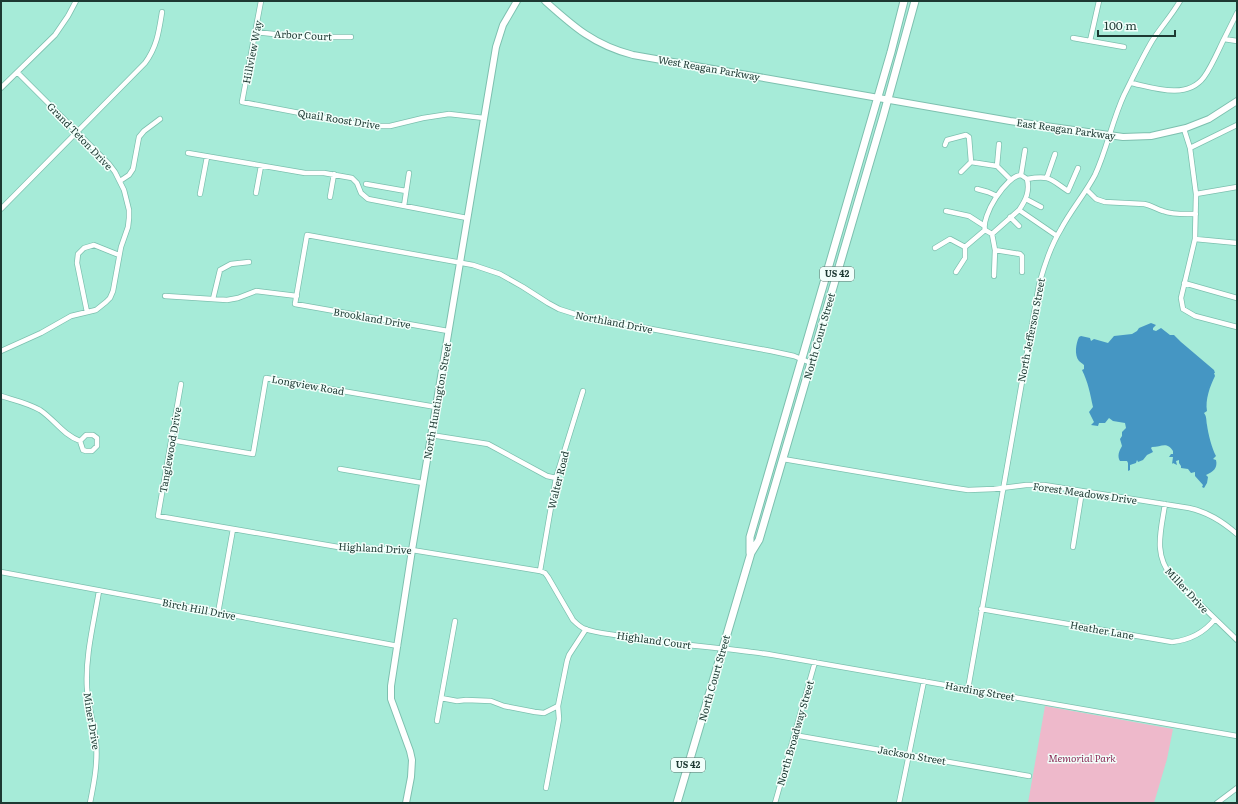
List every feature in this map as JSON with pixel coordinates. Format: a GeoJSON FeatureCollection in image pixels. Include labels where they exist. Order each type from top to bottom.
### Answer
{"type":"FeatureCollection","features":[{"type":"Feature","properties":{"kind":"main road","name":"North Court Street"},"geometry":{"type":"LineString","coordinates":[[677,803],[750,553],[750,536],[904,1]]}},
{"type":"Feature","properties":{"kind":"main road","name":"North Court Street"},"geometry":{"type":"LineString","coordinates":[[750,553],[759,540],[888,100],[915,1]]}},
{"type":"Feature","properties":{"kind":"street"},"geometry":{"type":"LineString","coordinates":[[1,88],[18,73],[55,35],[76,1]]}},
{"type":"Feature","properties":{"kind":"street","name":"Hillview Way"},"geometry":{"type":"LineString","coordinates":[[242,102],[261,1]]}},
{"type":"Feature","properties":{"kind":"street","name":"North Huntington Street"},"geometry":{"type":"LineString","coordinates":[[406,803],[412,777],[412,760],[391,699],[391,686],[448,332],[499,35],[517,1]]}},
{"type":"Feature","properties":{"kind":"street","name":"West Reagan Parkway"},"geometry":{"type":"LineString","coordinates":[[545,1],[584,35],[621,52],[888,100]]}},
{"type":"Feature","properties":{"kind":"street"},"geometry":{"type":"LineString","coordinates":[[1090,41],[1099,1]]}},
{"type":"Feature","properties":{"kind":"street","name":"North Jefferson Street"},"geometry":{"type":"LineString","coordinates":[[968,689],[1038,285],[1048,254],[1057,236],[1087,190],[1101,162],[1124,96],[1148,48],[1180,1]]}},
{"type":"Feature","properties":{"kind":"street"},"geometry":{"type":"LineString","coordinates":[[1,209],[145,63],[158,39],[162,12]]}},
{"type":"Feature","properties":{"kind":"street"},"geometry":{"type":"LineString","coordinates":[[1131,83],[1174,91],[1189,89],[1204,77],[1237,13]]}},
{"type":"Feature","properties":{"kind":"street","name":"Arbor Court"},"geometry":{"type":"LineString","coordinates":[[255,32],[295,37],[351,37]]}},
{"type":"Feature","properties":{"kind":"street"},"geometry":{"type":"LineString","coordinates":[[1074,38],[1124,47]]}},
{"type":"Feature","properties":{"kind":"street"},"geometry":{"type":"LineString","coordinates":[[1224,38],[1237,41]]}},
{"type":"Feature","properties":{"kind":"street","name":"Grand Teton Drive"},"geometry":{"type":"LineString","coordinates":[[1,351],[41,333],[71,316],[96,310],[110,298],[129,218],[127,199],[120,181],[109,164],[18,73]]}},
{"type":"Feature","properties":{"kind":"street","name":"East Reagan Parkway"},"geometry":{"type":"LineString","coordinates":[[888,100],[1010,121],[1110,135],[1137,137],[1151,136],[1184,129],[1209,118],[1237,101]]}},
{"type":"Feature","properties":{"kind":"street","name":"Quail Roost Drive"},"geometry":{"type":"LineString","coordinates":[[242,102],[379,127],[401,124],[436,115],[460,115],[484,118]]}},
{"type":"Feature","properties":{"kind":"street"},"geometry":{"type":"LineString","coordinates":[[120,181],[129,175],[133,169],[139,137],[144,131],[160,119]]}},
{"type":"Feature","properties":{"kind":"street"},"geometry":{"type":"LineString","coordinates":[[1190,148],[1237,125]]}},
{"type":"Feature","properties":{"kind":"street"},"geometry":{"type":"LineString","coordinates":[[1184,129],[1190,148],[1196,194],[1196,214],[1195,239],[1184,283],[1181,304],[1183,309],[1195,316],[1237,327]]}},
{"type":"Feature","properties":{"kind":"street"},"geometry":{"type":"LineString","coordinates":[[944,145],[947,140],[966,135],[968,137],[971,162]]}},
{"type":"Feature","properties":{"kind":"street"},"geometry":{"type":"LineString","coordinates":[[997,166],[998,144]]}},
{"type":"Feature","properties":{"kind":"street"},"geometry":{"type":"LineString","coordinates":[[1021,175],[1025,150]]}},
{"type":"Feature","properties":{"kind":"street"},"geometry":{"type":"LineString","coordinates":[[188,153],[305,173],[318,172],[352,178],[357,183],[361,194],[368,199],[467,218]]}},
{"type":"Feature","properties":{"kind":"street"},"geometry":{"type":"LineString","coordinates":[[1046,177],[1054,154]]}},
{"type":"Feature","properties":{"kind":"street"},"geometry":{"type":"LineString","coordinates":[[200,194],[207,156]]}},
{"type":"Feature","properties":{"kind":"street"},"geometry":{"type":"LineString","coordinates":[[971,162],[997,166],[1010,179]]}},
{"type":"Feature","properties":{"kind":"street"},"geometry":{"type":"LineString","coordinates":[[961,172],[971,162]]}},
{"type":"Feature","properties":{"kind":"street"},"geometry":{"type":"LineString","coordinates":[[256,193],[260,166]]}},
{"type":"Feature","properties":{"kind":"street"},"geometry":{"type":"LineString","coordinates":[[956,272],[965,258],[965,247],[984,227],[997,196],[1010,179],[1016,175],[1021,175],[1027,179],[1044,176],[1068,191],[1078,168]]}},
{"type":"Feature","properties":{"kind":"street"},"geometry":{"type":"LineString","coordinates":[[404,206],[409,173]]}},
{"type":"Feature","properties":{"kind":"street"},"geometry":{"type":"LineString","coordinates":[[330,197],[334,174]]}},
{"type":"Feature","properties":{"kind":"street"},"geometry":{"type":"LineString","coordinates":[[992,234],[1019,210],[1026,199],[1028,192],[1027,179]]}},
{"type":"Feature","properties":{"kind":"street"},"geometry":{"type":"LineString","coordinates":[[366,184],[406,191]]}},
{"type":"Feature","properties":{"kind":"street"},"geometry":{"type":"LineString","coordinates":[[1196,194],[1237,187]]}},
{"type":"Feature","properties":{"kind":"street"},"geometry":{"type":"LineString","coordinates":[[977,190],[988,192],[997,196]]}},
{"type":"Feature","properties":{"kind":"street"},"geometry":{"type":"LineString","coordinates":[[1087,190],[1096,199],[1105,202],[1144,204],[1150,205],[1162,211],[1176,214],[1196,214]]}},
{"type":"Feature","properties":{"kind":"street"},"geometry":{"type":"LineString","coordinates":[[1026,199],[1041,207]]}},
{"type":"Feature","properties":{"kind":"street"},"geometry":{"type":"LineString","coordinates":[[1019,210],[1057,236]]}},
{"type":"Feature","properties":{"kind":"street"},"geometry":{"type":"LineString","coordinates":[[946,211],[969,216],[992,234],[995,250],[994,276]]}},
{"type":"Feature","properties":{"kind":"street"},"geometry":{"type":"LineString","coordinates":[[1010,217],[1019,226]]}},
{"type":"Feature","properties":{"kind":"street","name":"Northland Drive"},"geometry":{"type":"LineString","coordinates":[[297,296],[307,235],[486,268],[516,282],[548,303],[569,313],[771,350],[801,359],[811,364]]}},
{"type":"Feature","properties":{"kind":"street"},"geometry":{"type":"LineString","coordinates":[[935,248],[950,239],[965,247]]}},
{"type":"Feature","properties":{"kind":"street"},"geometry":{"type":"LineString","coordinates":[[1195,239],[1237,243]]}},
{"type":"Feature","properties":{"kind":"street"},"geometry":{"type":"LineString","coordinates":[[87,312],[77,263],[78,254],[84,248],[94,245],[119,255]]}},
{"type":"Feature","properties":{"kind":"street"},"geometry":{"type":"LineString","coordinates":[[995,250],[1020,254],[1022,256],[1022,272]]}},
{"type":"Feature","properties":{"kind":"street"},"geometry":{"type":"LineString","coordinates":[[213,299],[220,270],[231,264],[249,262]]}},
{"type":"Feature","properties":{"kind":"street"},"geometry":{"type":"LineString","coordinates":[[1184,283],[1237,298]]}},
{"type":"Feature","properties":{"kind":"street"},"geometry":{"type":"LineString","coordinates":[[165,296],[213,299],[238,298],[256,291],[297,296]]}},
{"type":"Feature","properties":{"kind":"street","name":"Brookland Drive"},"geometry":{"type":"LineString","coordinates":[[297,296],[295,304],[448,332]]}},
{"type":"Feature","properties":{"kind":"street","name":"Longview Road"},"geometry":{"type":"LineString","coordinates":[[171,440],[253,454],[266,378],[436,407]]}},
{"type":"Feature","properties":{"kind":"street","name":"Tanglewood Drive"},"geometry":{"type":"LineString","coordinates":[[158,516],[181,384]]}},
{"type":"Feature","properties":{"kind":"street","name":"Walter Road"},"geometry":{"type":"LineString","coordinates":[[540,571],[556,478],[583,390]]}},
{"type":"Feature","properties":{"kind":"street"},"geometry":{"type":"LineString","coordinates":[[1,396],[22,402],[40,410],[66,433],[80,440]]}},
{"type":"Feature","properties":{"kind":"street"},"geometry":{"type":"LineString","coordinates":[[431,435],[488,444],[547,476],[556,478]]}},
{"type":"Feature","properties":{"kind":"street","name":"Forest Meadows Drive"},"geometry":{"type":"LineString","coordinates":[[783,459],[968,490],[1031,485],[1082,491],[1165,504],[1189,508],[1208,514],[1226,524],[1237,534]]}},
{"type":"Feature","properties":{"kind":"street"},"geometry":{"type":"LineString","coordinates":[[340,469],[423,483]]}},
{"type":"Feature","properties":{"kind":"street"},"geometry":{"type":"LineString","coordinates":[[1073,547],[1082,491]]}},
{"type":"Feature","properties":{"kind":"street","name":"Miller Drive"},"geometry":{"type":"LineString","coordinates":[[1165,504],[1159,542],[1159,550],[1164,565],[1172,577],[1237,640]]}},
{"type":"Feature","properties":{"kind":"street","name":"Highland Drive"},"geometry":{"type":"LineString","coordinates":[[158,516],[351,549],[383,548],[412,550],[540,571]]}},
{"type":"Feature","properties":{"kind":"street"},"geometry":{"type":"LineString","coordinates":[[218,613],[233,529]]}},
{"type":"Feature","properties":{"kind":"street"},"geometry":{"type":"LineString","coordinates":[[540,571],[548,577],[576,624],[586,630],[569,655],[558,706],[560,719],[546,788]]}},
{"type":"Feature","properties":{"kind":"street","name":"Birch Hill Drive"},"geometry":{"type":"LineString","coordinates":[[1,572],[398,646]]}},
{"type":"Feature","properties":{"kind":"street","name":"Miner Drive"},"geometry":{"type":"LineString","coordinates":[[90,803],[97,754],[95,731],[88,703],[87,674],[99,590]]}},
{"type":"Feature","properties":{"kind":"street","name":"Heather Lane"},"geometry":{"type":"LineString","coordinates":[[982,610],[1172,642],[1196,636],[1207,628],[1215,619]]}},
{"type":"Feature","properties":{"kind":"street"},"geometry":{"type":"LineString","coordinates":[[437,721],[455,621]]}},
{"type":"Feature","properties":{"kind":"street","name":"Highland Court"},"geometry":{"type":"LineString","coordinates":[[586,630],[641,640],[723,648]]}},
{"type":"Feature","properties":{"kind":"street","name":"Harding Street"},"geometry":{"type":"LineString","coordinates":[[723,648],[758,652],[1237,736]]}},
{"type":"Feature","properties":{"kind":"street","name":"North Broadway Street"},"geometry":{"type":"LineString","coordinates":[[774,803],[815,662]]}},
{"type":"Feature","properties":{"kind":"street"},"geometry":{"type":"LineString","coordinates":[[899,803],[924,681]]}},
{"type":"Feature","properties":{"kind":"street"},"geometry":{"type":"LineString","coordinates":[[441,698],[457,701],[491,701],[504,706],[535,712],[544,712],[558,706]]}},
{"type":"Feature","properties":{"kind":"street","name":"Jackson Street"},"geometry":{"type":"LineString","coordinates":[[794,735],[1029,776]]}},
{"type":"Feature","properties":{"kind":"street"},"geometry":{"type":"LineString","coordinates":[[1217,803],[1237,788]]}},
{"type":"Feature","properties":{"kind":"street"},"geometry":{"type":"LineString","coordinates":[[1225,797],[1229,803]]}},
{"type":"Feature","properties":{"kind":"green space","name":"Memorial Park"},"geometry":{"type":"Polygon","coordinates":[[[1045,706],[1173,729],[1167,759],[1154,803],[1028,803],[1045,706]]]}},
{"type":"Feature","properties":{"kind":"water"},"geometry":{"type":"Polygon","coordinates":[[[1151,323],[1156,325],[1153,330],[1156,331],[1161,328],[1170,335],[1174,335],[1214,370],[1215,373],[1207,398],[1207,411],[1204,413],[1210,441],[1216,456],[1213,459],[1216,460],[1216,467],[1213,471],[1206,475],[1208,477],[1204,488],[1195,476],[1195,472],[1191,473],[1188,469],[1181,468],[1179,460],[1176,461],[1177,465],[1172,464],[1173,457],[1169,457],[1173,454],[1173,451],[1166,445],[1152,447],[1153,452],[1147,455],[1143,460],[1138,462],[1137,460],[1136,463],[1130,465],[1130,470],[1128,471],[1127,461],[1120,461],[1119,457],[1119,452],[1122,446],[1120,439],[1122,432],[1126,428],[1125,423],[1113,421],[1109,418],[1105,423],[1099,423],[1098,426],[1091,425],[1094,422],[1089,412],[1093,407],[1082,370],[1084,369],[1084,365],[1077,358],[1076,352],[1079,337],[1090,338],[1091,341],[1094,339],[1108,343],[1114,336],[1132,334],[1139,328],[1151,323]]]}}]}
